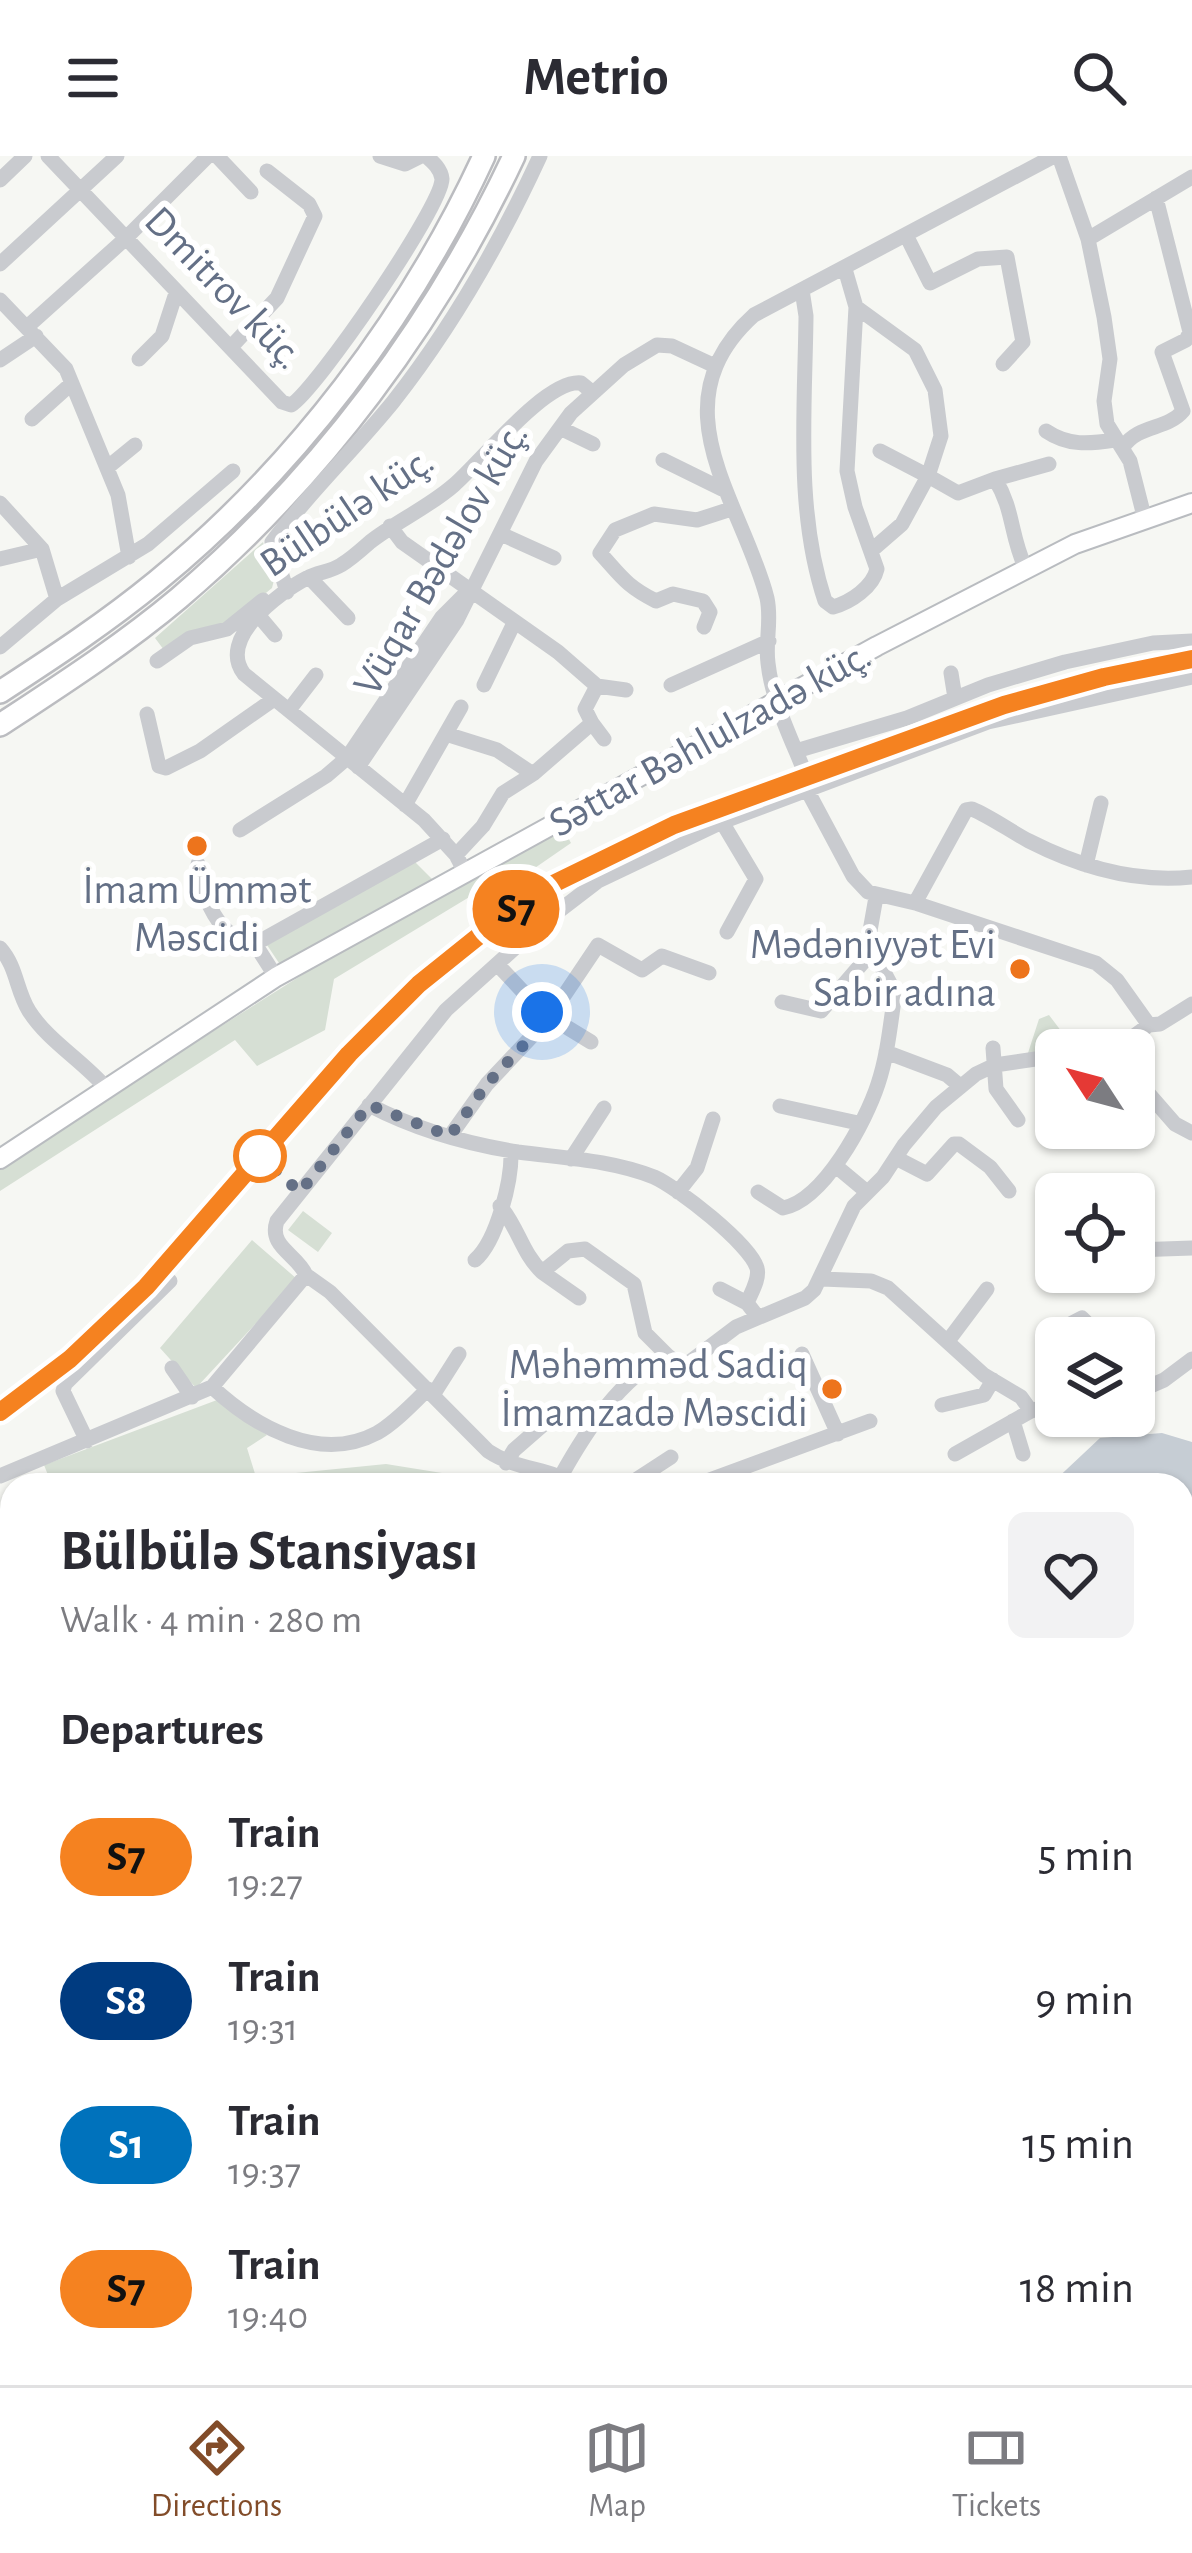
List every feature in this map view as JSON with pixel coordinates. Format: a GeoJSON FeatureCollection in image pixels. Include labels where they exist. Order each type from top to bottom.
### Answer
{"type":"FeatureCollection","features":[{"type":"Feature","properties":{"kind":"highway"},"geometry":{"type":"LineString","coordinates":[[0,692],[160,579],[272,470],[387,327],[444,235],[484,156]]}},
{"type":"Feature","properties":{"kind":"highway"},"geometry":{"type":"LineString","coordinates":[[0,725],[128,638],[179,597],[291,489],[380,382],[434,305],[514,156]]}},
{"type":"Feature","properties":{"kind":"main road","name":"Səttar Bəhlulzadə küç."},"geometry":{"type":"LineString","coordinates":[[0,1160],[276,977],[1024,567],[1088,538],[1192,503]]}},
{"type":"Feature","properties":{"kind":"street"},"geometry":{"type":"LineString","coordinates":[[0,180],[25,156]]}},
{"type":"Feature","properties":{"kind":"street","name":"Dmitrov küç."},"geometry":{"type":"LineString","coordinates":[[48,156],[283,402],[297,402],[404,254],[440,186],[439,171],[424,156]]}},
{"type":"Feature","properties":{"kind":"street"},"geometry":{"type":"LineString","coordinates":[[0,264],[116,156]]}},
{"type":"Feature","properties":{"kind":"street"},"geometry":{"type":"LineString","coordinates":[[0,360],[213,156],[250,192]]}},
{"type":"Feature","properties":{"kind":"street"},"geometry":{"type":"LineString","coordinates":[[380,156],[405,164],[424,156]]}},
{"type":"Feature","properties":{"kind":"street"},"geometry":{"type":"LineString","coordinates":[[157,662],[190,638],[227,629],[285,587],[272,542],[395,399],[445,331],[540,156]]}},
{"type":"Feature","properties":{"kind":"street"},"geometry":{"type":"LineString","coordinates":[[1145,520],[1119,444],[1109,430],[1104,406],[1110,359],[1088,239],[1057,156],[754,316],[735,334],[715,366],[709,426],[722,489],[768,602],[768,662],[778,702],[807,778],[806,788],[853,877],[876,897],[915,903],[1096,963],[1111,973],[1149,1024]]}},
{"type":"Feature","properties":{"kind":"street"},"geometry":{"type":"LineString","coordinates":[[232,346],[277,298],[315,216],[309,204],[267,171]]}},
{"type":"Feature","properties":{"kind":"street"},"geometry":{"type":"LineString","coordinates":[[1088,239],[1192,177]]}},
{"type":"Feature","properties":{"kind":"street"},"geometry":{"type":"LineString","coordinates":[[1046,431],[1064,442],[1119,444],[1140,430],[1180,416],[1186,402],[1162,352],[1186,340],[1190,332],[1156,199]]}},
{"type":"Feature","properties":{"kind":"street"},"geometry":{"type":"LineString","coordinates":[[906,235],[930,283],[978,259],[1007,257],[1023,342],[1004,364]]}},
{"type":"Feature","properties":{"kind":"street"},"geometry":{"type":"LineString","coordinates":[[802,290],[809,526],[820,590],[829,606],[839,606],[875,578],[877,569],[847,471],[856,308],[845,269]]}},
{"type":"Feature","properties":{"kind":"street"},"geometry":{"type":"LineString","coordinates":[[139,359],[162,336],[176,293]]}},
{"type":"Feature","properties":{"kind":"street"},"geometry":{"type":"LineString","coordinates":[[0,300],[58,358],[108,467],[129,557]]}},
{"type":"Feature","properties":{"kind":"street"},"geometry":{"type":"LineString","coordinates":[[856,308],[915,350],[935,390],[942,423],[928,476],[902,524],[872,550]]}},
{"type":"Feature","properties":{"kind":"street","name":"Vüqar Bədəlov küç."},"geometry":{"type":"LineString","coordinates":[[352,762],[457,620],[536,461],[592,392],[657,345],[672,346],[715,366]]}},
{"type":"Feature","properties":{"kind":"street","name":"Bülbülə küç."},"geometry":{"type":"LineString","coordinates":[[466,874],[442,839],[244,674],[236,661],[240,638],[285,587],[337,568],[390,526],[450,490],[495,443],[563,385],[581,383],[592,392]]}},
{"type":"Feature","properties":{"kind":"street"},"geometry":{"type":"LineString","coordinates":[[32,419],[70,384]]}},
{"type":"Feature","properties":{"kind":"street"},"geometry":{"type":"LineString","coordinates":[[560,428],[592,444]]}},
{"type":"Feature","properties":{"kind":"street"},"geometry":{"type":"LineString","coordinates":[[108,467],[135,445]]}},
{"type":"Feature","properties":{"kind":"street"},"geometry":{"type":"LineString","coordinates":[[880,451],[958,494],[1049,464]]}},
{"type":"Feature","properties":{"kind":"street"},"geometry":{"type":"LineString","coordinates":[[662,460],[722,489]]}},
{"type":"Feature","properties":{"kind":"street"},"geometry":{"type":"LineString","coordinates":[[0,647],[57,598],[129,557],[233,471]]}},
{"type":"Feature","properties":{"kind":"street"},"geometry":{"type":"LineString","coordinates":[[995,479],[1009,503],[1012,539],[1024,567]]}},
{"type":"Feature","properties":{"kind":"street"},"geometry":{"type":"LineString","coordinates":[[0,503],[42,549],[57,598]]}},
{"type":"Feature","properties":{"kind":"street"},"geometry":{"type":"LineString","coordinates":[[704,626],[710,613],[703,601],[673,594],[656,602],[624,584],[618,570],[600,553],[615,530],[654,514],[697,520],[731,509]]}},
{"type":"Feature","properties":{"kind":"street"},"geometry":{"type":"LineString","coordinates":[[390,526],[402,542],[597,686]]}},
{"type":"Feature","properties":{"kind":"street"},"geometry":{"type":"LineString","coordinates":[[501,534],[554,558]]}},
{"type":"Feature","properties":{"kind":"street"},"geometry":{"type":"LineString","coordinates":[[0,559],[42,549]]}},
{"type":"Feature","properties":{"kind":"street"},"geometry":{"type":"LineString","coordinates":[[309,577],[348,618]]}},
{"type":"Feature","properties":{"kind":"street"},"geometry":{"type":"LineString","coordinates":[[259,616],[275,635]]}},
{"type":"Feature","properties":{"kind":"street"},"geometry":{"type":"LineString","coordinates":[[484,686],[514,622]]}},
{"type":"Feature","properties":{"kind":"street"},"geometry":{"type":"LineString","coordinates":[[671,686],[769,641]]}},
{"type":"Feature","properties":{"kind":"street"},"geometry":{"type":"LineString","coordinates":[[796,751],[1065,662],[1153,643],[1192,641]]}},
{"type":"Feature","properties":{"kind":"street"},"geometry":{"type":"LineString","coordinates":[[950,673],[955,698]]}},
{"type":"Feature","properties":{"kind":"street"},"geometry":{"type":"LineString","coordinates":[[289,710],[316,675]]}},
{"type":"Feature","properties":{"kind":"street"},"geometry":{"type":"LineString","coordinates":[[528,1473],[513,1470],[464,1429],[276,1243],[274,1228],[428,1029],[497,964],[598,881],[722,822],[1012,715],[1192,677]]}},
{"type":"Feature","properties":{"kind":"street"},"geometry":{"type":"LineString","coordinates":[[597,686],[626,690]]}},
{"type":"Feature","properties":{"kind":"street"},"geometry":{"type":"LineString","coordinates":[[597,686],[584,709],[604,739]]}},
{"type":"Feature","properties":{"kind":"street"},"geometry":{"type":"LineString","coordinates":[[147,714],[159,766],[166,768],[200,751],[274,699]]}},
{"type":"Feature","properties":{"kind":"street"},"geometry":{"type":"LineString","coordinates":[[405,806],[461,707]]}},
{"type":"Feature","properties":{"kind":"street"},"geometry":{"type":"LineString","coordinates":[[456,855],[483,826],[503,793],[533,774],[592,723]]}},
{"type":"Feature","properties":{"kind":"street"},"geometry":{"type":"LineString","coordinates":[[446,734],[497,750],[533,774]]}},
{"type":"Feature","properties":{"kind":"street"},"geometry":{"type":"LineString","coordinates":[[240,830],[352,762]]}},
{"type":"Feature","properties":{"kind":"street"},"geometry":{"type":"LineString","coordinates":[[1086,865],[1101,803]]}},
{"type":"Feature","properties":{"kind":"street"},"geometry":{"type":"LineString","coordinates":[[915,903],[940,853],[971,809],[1086,865],[1139,879],[1192,878]]}},
{"type":"Feature","properties":{"kind":"street"},"geometry":{"type":"LineString","coordinates":[[722,822],[756,879],[727,932]]}},
{"type":"Feature","properties":{"kind":"street"},"geometry":{"type":"LineString","coordinates":[[198,864],[204,893],[225,929],[235,939],[256,944],[442,839]]}},
{"type":"Feature","properties":{"kind":"street"},"geometry":{"type":"LineString","coordinates":[[758,1192],[783,1208],[794,1206],[837,1167],[877,1088],[894,993],[871,953],[868,932],[876,897]]}},
{"type":"Feature","properties":{"kind":"street"},"geometry":{"type":"LineString","coordinates":[[256,944],[276,977]]}},
{"type":"Feature","properties":{"kind":"street"},"geometry":{"type":"LineString","coordinates":[[450,1136],[487,1084],[549,1018],[598,944],[642,970],[662,956],[709,973]]}},
{"type":"Feature","properties":{"kind":"street"},"geometry":{"type":"LineString","coordinates":[[0,948],[14,966],[23,1001],[34,1018],[106,1088]]}},
{"type":"Feature","properties":{"kind":"street"},"geometry":{"type":"LineString","coordinates":[[782,1002],[821,1011],[871,953]]}},
{"type":"Feature","properties":{"kind":"street"},"geometry":{"type":"LineString","coordinates":[[497,964],[549,1018],[591,1042]]}},
{"type":"Feature","properties":{"kind":"street"},"geometry":{"type":"LineString","coordinates":[[1143,1029],[1192,1004]]}},
{"type":"Feature","properties":{"kind":"street"},"geometry":{"type":"LineString","coordinates":[[886,1052],[947,1075],[960,1086]]}},
{"type":"Feature","properties":{"kind":"street"},"geometry":{"type":"LineString","coordinates":[[542,1272],[568,1251],[585,1249],[595,1254],[634,1283],[645,1333],[667,1355],[687,1364],[752,1310],[805,1298],[821,1280],[842,1225],[919,1125],[994,1057],[1035,1056]]}},
{"type":"Feature","properties":{"kind":"street"},"geometry":{"type":"LineString","coordinates":[[994,1057],[1000,1100],[1018,1120]]}},
{"type":"Feature","properties":{"kind":"street"},"geometry":{"type":"LineString","coordinates":[[1155,1101],[1175,1124],[1192,1133]]}},
{"type":"Feature","properties":{"kind":"street"},"geometry":{"type":"LineString","coordinates":[[369,1105],[450,1136],[642,1173],[679,1192],[734,1239],[754,1263],[752,1310]]}},
{"type":"Feature","properties":{"kind":"street"},"geometry":{"type":"LineString","coordinates":[[779,1106],[857,1123]]}},
{"type":"Feature","properties":{"kind":"street"},"geometry":{"type":"LineString","coordinates":[[571,1159],[604,1108]]}},
{"type":"Feature","properties":{"kind":"street"},"geometry":{"type":"LineString","coordinates":[[679,1192],[698,1168],[713,1119]]}},
{"type":"Feature","properties":{"kind":"street"},"geometry":{"type":"LineString","coordinates":[[896,1158],[927,1174],[959,1144],[990,1166],[1009,1191]]}},
{"type":"Feature","properties":{"kind":"street"},"geometry":{"type":"LineString","coordinates":[[475,1260],[487,1247],[512,1176],[511,1150]]}},
{"type":"Feature","properties":{"kind":"street"},"geometry":{"type":"LineString","coordinates":[[837,1167],[867,1192]]}},
{"type":"Feature","properties":{"kind":"street"},"geometry":{"type":"LineString","coordinates":[[500,1206],[514,1223],[524,1252],[542,1272],[579,1298]]}},
{"type":"Feature","properties":{"kind":"street"},"geometry":{"type":"LineString","coordinates":[[1155,1249],[1192,1248]]}},
{"type":"Feature","properties":{"kind":"street"},"geometry":{"type":"LineString","coordinates":[[8,1473],[212,1387],[307,1275]]}},
{"type":"Feature","properties":{"kind":"street"},"geometry":{"type":"LineString","coordinates":[[821,1280],[879,1283],[993,1380],[1022,1397],[1031,1411]]}},
{"type":"Feature","properties":{"kind":"street"},"geometry":{"type":"LineString","coordinates":[[87,1442],[64,1384],[170,1281]]}},
{"type":"Feature","properties":{"kind":"street"},"geometry":{"type":"LineString","coordinates":[[720,1288],[752,1310]]}},
{"type":"Feature","properties":{"kind":"street"},"geometry":{"type":"LineString","coordinates":[[948,1341],[987,1289]]}},
{"type":"Feature","properties":{"kind":"street"},"geometry":{"type":"LineString","coordinates":[[212,1387],[269,1430],[311,1443],[355,1442],[377,1432],[430,1392],[459,1354]]}},
{"type":"Feature","properties":{"kind":"street"},"geometry":{"type":"LineString","coordinates":[[802,1354],[838,1434]]}},
{"type":"Feature","properties":{"kind":"street"},"geometry":{"type":"LineString","coordinates":[[573,1473],[628,1381],[642,1367],[667,1355]]}},
{"type":"Feature","properties":{"kind":"street"},"geometry":{"type":"LineString","coordinates":[[1155,1385],[1192,1359]]}},
{"type":"Feature","properties":{"kind":"street"},"geometry":{"type":"LineString","coordinates":[[172,1368],[192,1397]]}},
{"type":"Feature","properties":{"kind":"street"},"geometry":{"type":"LineString","coordinates":[[942,1405],[984,1396],[993,1380]]}},
{"type":"Feature","properties":{"kind":"street"},"geometry":{"type":"LineString","coordinates":[[955,1454],[1035,1410]]}},
{"type":"Feature","properties":{"kind":"street"},"geometry":{"type":"LineString","coordinates":[[729,1473],[870,1421]]}},
{"type":"Feature","properties":{"kind":"street"},"geometry":{"type":"LineString","coordinates":[[1013,1421],[1023,1454]]}},
{"type":"Feature","properties":{"kind":"street"},"geometry":{"type":"LineString","coordinates":[[513,1470],[545,1423]]}},
{"type":"Feature","properties":{"kind":"street"},"geometry":{"type":"LineString","coordinates":[[646,1473],[671,1457]]}},
{"type":"Feature","properties":{"kind":"shaded area"},"geometry":{"type":"Polygon","coordinates":[[[263,542],[272,588],[223,628],[164,650],[155,638],[263,542]]]}},
{"type":"Feature","properties":{"kind":"shaded area"},"geometry":{"type":"Polygon","coordinates":[[[564,830],[571,843],[487,901],[471,896],[334,979],[325,1030],[257,1066],[235,1040],[0,1191],[0,1166],[351,944],[564,830]]]}},
{"type":"Feature","properties":{"kind":"shaded area"},"geometry":{"type":"Polygon","coordinates":[[[414,861],[434,881],[281,966],[267,945],[414,861]]]}},
{"type":"Feature","properties":{"kind":"shaded area"},"geometry":{"type":"Polygon","coordinates":[[[1049,1015],[1060,1029],[1036,1029],[1039,1019],[1049,1015]]]}},
{"type":"Feature","properties":{"kind":"shaded area"},"geometry":{"type":"Polygon","coordinates":[[[1035,1031],[1035,1055],[1027,1056],[1035,1031]]]}},
{"type":"Feature","properties":{"kind":"shaded area"},"geometry":{"type":"Polygon","coordinates":[[[303,1211],[332,1233],[318,1252],[288,1230],[303,1211]]]}},
{"type":"Feature","properties":{"kind":"shaded area"},"geometry":{"type":"Polygon","coordinates":[[[252,1240],[297,1279],[196,1388],[160,1348],[252,1240]]]}},
{"type":"Feature","properties":{"kind":"shaded area"},"geometry":{"type":"Polygon","coordinates":[[[217,1400],[267,1435],[247,1448],[255,1473],[47,1473],[44,1465],[217,1400]]]}},
{"type":"Feature","properties":{"kind":"shaded area"},"geometry":{"type":"Polygon","coordinates":[[[1162,1433],[1192,1442],[1192,1473],[1063,1473],[1100,1438],[1162,1433]]]}},
{"type":"Feature","properties":{"kind":"shaded area"},"geometry":{"type":"Polygon","coordinates":[[[386,1464],[442,1473],[296,1473],[386,1464]]]}},
{"type":"Feature","properties":{"kind":"railway"},"geometry":{"type":"LineString","coordinates":[[0,1412],[108,1326],[349,1054],[419,984],[552,885],[674,825],[1004,705],[1192,659]]}},
{"type":"Feature","properties":{"kind":"train","name":"S7"},"geometry":{"type":"LineString","coordinates":[[0,1412],[70,1359],[146,1287],[349,1054],[419,984],[551,885],[674,825],[1004,705],[1192,659]]}},
{"type":"Feature","properties":{"kind":"place","name":"İmam Ümmət Məscidi"},"geometry":{"type":"Point","coordinates":[197,846]}},
{"type":"Feature","properties":{"kind":"place","name":"Mədəniyyət Evi Sabir adına"},"geometry":{"type":"Point","coordinates":[1020,969]}},
{"type":"Feature","properties":{"kind":"place","name":"Məhəmməd Sadiq İmamzadə Məscidi"},"geometry":{"type":"Point","coordinates":[832,1389]}},
{"type":"Feature","properties":{"kind":"route"},"geometry":{"type":"LineString","coordinates":[[260,1156],[300,1192],[369,1105],[450,1136],[487,1084],[549,1018],[542,1012]]}}]}
